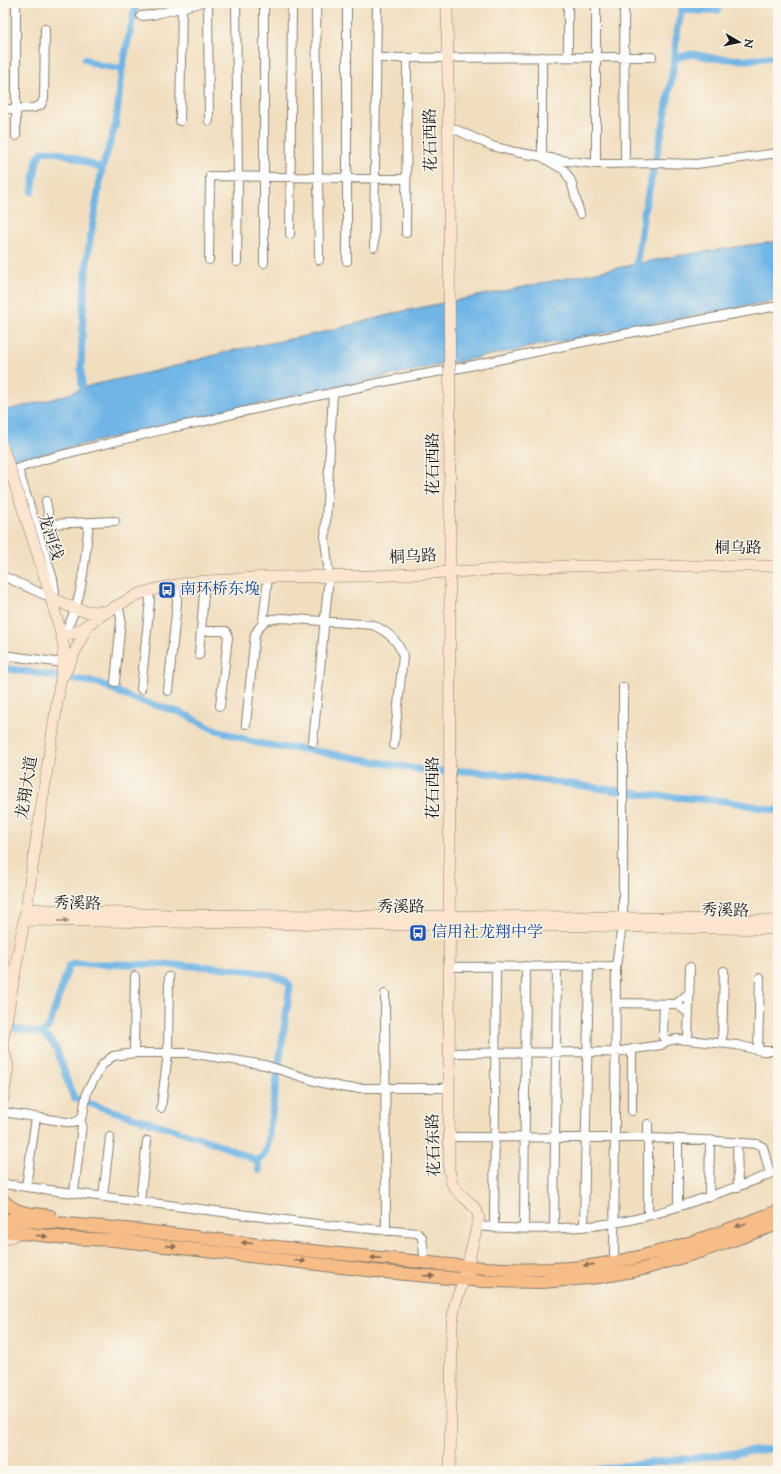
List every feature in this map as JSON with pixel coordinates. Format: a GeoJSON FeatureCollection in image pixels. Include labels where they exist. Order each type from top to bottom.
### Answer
{"type":"FeatureCollection","features":[{"type":"Feature","properties":{"kind":"main road"},"geometry":{"type":"LineString","coordinates":[[3,1200],[10,1208],[18,1211],[60,1218],[76,1224]]}},
{"type":"Feature","properties":{"kind":"main road"},"geometry":{"type":"LineString","coordinates":[[3,1219],[56,1224],[76,1224],[192,1236],[312,1252],[467,1267],[507,1270],[545,1270],[640,1258],[682,1246],[778,1211]]}},
{"type":"Feature","properties":{"kind":"main road"},"geometry":{"type":"LineString","coordinates":[[3,1231],[67,1238],[114,1240],[384,1272],[482,1281],[542,1282],[617,1274],[680,1258],[778,1224]]}},
{"type":"Feature","properties":{"kind":"street"},"geometry":{"type":"LineString","coordinates":[[16,3],[16,136]]}},
{"type":"Feature","properties":{"kind":"street"},"geometry":{"type":"LineString","coordinates":[[142,16],[152,15],[182,5],[200,3]]}},
{"type":"Feature","properties":{"kind":"street"},"geometry":{"type":"LineString","coordinates":[[208,3],[209,121]]}},
{"type":"Feature","properties":{"kind":"street"},"geometry":{"type":"LineString","coordinates":[[236,3],[238,176],[237,262]]}},
{"type":"Feature","properties":{"kind":"street"},"geometry":{"type":"LineString","coordinates":[[264,3],[264,263]]}},
{"type":"Feature","properties":{"kind":"street"},"geometry":{"type":"LineString","coordinates":[[290,234],[292,3]]}},
{"type":"Feature","properties":{"kind":"street"},"geometry":{"type":"LineString","coordinates":[[316,3],[319,260]]}},
{"type":"Feature","properties":{"kind":"street"},"geometry":{"type":"LineString","coordinates":[[347,3],[347,260]]}},
{"type":"Feature","properties":{"kind":"street"},"geometry":{"type":"LineString","coordinates":[[374,247],[377,3]]}},
{"type":"Feature","properties":{"kind":"street","name":"花石西路"},"geometry":{"type":"LineString","coordinates":[[447,3],[450,537],[449,920]]}},
{"type":"Feature","properties":{"kind":"street"},"geometry":{"type":"LineString","coordinates":[[568,3],[568,57]]}},
{"type":"Feature","properties":{"kind":"street"},"geometry":{"type":"LineString","coordinates":[[596,3],[596,164]]}},
{"type":"Feature","properties":{"kind":"street"},"geometry":{"type":"LineString","coordinates":[[624,3],[625,164]]}},
{"type":"Feature","properties":{"kind":"street"},"geometry":{"type":"LineString","coordinates":[[180,121],[182,5]]}},
{"type":"Feature","properties":{"kind":"street"},"geometry":{"type":"LineString","coordinates":[[3,108],[34,108],[41,105],[44,98],[45,29]]}},
{"type":"Feature","properties":{"kind":"street"},"geometry":{"type":"LineString","coordinates":[[376,58],[652,57]]}},
{"type":"Feature","properties":{"kind":"street"},"geometry":{"type":"LineString","coordinates":[[406,233],[407,58]]}},
{"type":"Feature","properties":{"kind":"street"},"geometry":{"type":"LineString","coordinates":[[542,58],[542,157]]}},
{"type":"Feature","properties":{"kind":"street"},"geometry":{"type":"LineString","coordinates":[[448,126],[492,146],[515,152],[596,164],[696,164],[778,154]]}},
{"type":"Feature","properties":{"kind":"street"},"geometry":{"type":"LineString","coordinates":[[542,157],[564,170],[571,182],[580,214]]}},
{"type":"Feature","properties":{"kind":"street"},"geometry":{"type":"LineString","coordinates":[[209,260],[210,176],[406,179]]}},
{"type":"Feature","properties":{"kind":"street"},"geometry":{"type":"LineString","coordinates":[[3,474],[65,454],[156,431],[407,377],[452,370],[594,340],[778,306]]}},
{"type":"Feature","properties":{"kind":"street"},"geometry":{"type":"LineString","coordinates":[[313,742],[329,576],[325,538],[333,393]]}},
{"type":"Feature","properties":{"kind":"street","name":"龙河线"},"geometry":{"type":"LineString","coordinates":[[3,448],[42,567],[62,637]]}},
{"type":"Feature","properties":{"kind":"street"},"geometry":{"type":"LineString","coordinates":[[18,469],[53,578],[55,592],[51,597]]}},
{"type":"Feature","properties":{"kind":"street"},"geometry":{"type":"LineString","coordinates":[[46,502],[50,524],[115,521]]}},
{"type":"Feature","properties":{"kind":"street"},"geometry":{"type":"LineString","coordinates":[[62,637],[72,621],[76,608],[81,586],[89,523]]}},
{"type":"Feature","properties":{"kind":"street","name":"桐乌路"},"geometry":{"type":"LineString","coordinates":[[62,637],[76,632],[113,608],[139,594],[177,584],[205,581],[268,577],[372,576],[569,566],[778,566]]}},
{"type":"Feature","properties":{"kind":"street"},"geometry":{"type":"LineString","coordinates":[[3,576],[87,612],[113,608],[120,613],[121,620],[115,682]]}},
{"type":"Feature","properties":{"kind":"street"},"geometry":{"type":"LineString","coordinates":[[246,724],[255,634],[263,621],[268,577]]}},
{"type":"Feature","properties":{"kind":"street"},"geometry":{"type":"LineString","coordinates":[[199,655],[205,581]]}},
{"type":"Feature","properties":{"kind":"street"},"geometry":{"type":"LineString","coordinates":[[168,691],[177,603],[177,584]]}},
{"type":"Feature","properties":{"kind":"street"},"geometry":{"type":"LineString","coordinates":[[141,689],[150,600],[148,591]]}},
{"type":"Feature","properties":{"kind":"street"},"geometry":{"type":"LineString","coordinates":[[263,621],[283,618],[373,625],[380,628],[390,636],[401,648],[403,656],[394,745]]}},
{"type":"Feature","properties":{"kind":"street"},"geometry":{"type":"LineString","coordinates":[[60,685],[89,624]]}},
{"type":"Feature","properties":{"kind":"street"},"geometry":{"type":"LineString","coordinates":[[201,631],[226,631],[228,637],[220,706]]}},
{"type":"Feature","properties":{"kind":"street","name":"龙翔大道"},"geometry":{"type":"LineString","coordinates":[[3,1039],[25,915],[60,685],[64,649],[62,637]]}},
{"type":"Feature","properties":{"kind":"street"},"geometry":{"type":"LineString","coordinates":[[3,655],[62,667]]}},
{"type":"Feature","properties":{"kind":"street"},"geometry":{"type":"LineString","coordinates":[[614,1262],[616,966],[623,922],[623,687]]}},
{"type":"Feature","properties":{"kind":"street","name":"秀溪路"},"geometry":{"type":"LineString","coordinates":[[25,915],[168,915],[623,922],[778,921]]}},
{"type":"Feature","properties":{"kind":"street","name":"花石东路"},"geometry":{"type":"LineString","coordinates":[[449,920],[450,1170],[452,1183],[460,1194],[478,1211],[479,1218],[464,1279],[455,1304],[452,1323],[450,1471]]}},
{"type":"Feature","properties":{"kind":"street","name":"秀溪路"},"geometry":{"type":"LineString","coordinates":[[623,922],[778,929]]}},
{"type":"Feature","properties":{"kind":"street"},"geometry":{"type":"LineString","coordinates":[[449,966],[616,966]]}},
{"type":"Feature","properties":{"kind":"street"},"geometry":{"type":"LineString","coordinates":[[494,1228],[496,966]]}},
{"type":"Feature","properties":{"kind":"street"},"geometry":{"type":"LineString","coordinates":[[524,1228],[526,966]]}},
{"type":"Feature","properties":{"kind":"street"},"geometry":{"type":"LineString","coordinates":[[554,1227],[557,966]]}},
{"type":"Feature","properties":{"kind":"street"},"geometry":{"type":"LineString","coordinates":[[584,1226],[589,966]]}},
{"type":"Feature","properties":{"kind":"street"},"geometry":{"type":"LineString","coordinates":[[688,1040],[690,967]]}},
{"type":"Feature","properties":{"kind":"street"},"geometry":{"type":"LineString","coordinates":[[722,1043],[724,971]]}},
{"type":"Feature","properties":{"kind":"street"},"geometry":{"type":"LineString","coordinates":[[134,976],[134,1053]]}},
{"type":"Feature","properties":{"kind":"street"},"geometry":{"type":"LineString","coordinates":[[161,1108],[168,1053],[169,977]]}},
{"type":"Feature","properties":{"kind":"street"},"geometry":{"type":"LineString","coordinates":[[758,1049],[760,978]]}},
{"type":"Feature","properties":{"kind":"street"},"geometry":{"type":"LineString","coordinates":[[676,1004],[689,993]]}},
{"type":"Feature","properties":{"kind":"street"},"geometry":{"type":"LineString","coordinates":[[386,994],[386,1231]]}},
{"type":"Feature","properties":{"kind":"street"},"geometry":{"type":"LineString","coordinates":[[616,1003],[676,1004],[689,1013]]}},
{"type":"Feature","properties":{"kind":"street"},"geometry":{"type":"LineString","coordinates":[[664,1004],[663,1036],[667,1041]]}},
{"type":"Feature","properties":{"kind":"street"},"geometry":{"type":"LineString","coordinates":[[449,1053],[615,1052],[661,1045],[667,1041],[677,1039],[722,1043],[778,1051]]}},
{"type":"Feature","properties":{"kind":"street"},"geometry":{"type":"LineString","coordinates":[[3,1046],[5,1061],[8,1067],[3,1099]]}},
{"type":"Feature","properties":{"kind":"street"},"geometry":{"type":"LineString","coordinates":[[632,1049],[632,1111]]}},
{"type":"Feature","properties":{"kind":"street"},"geometry":{"type":"LineString","coordinates":[[3,1112],[73,1123],[80,1120],[84,1114],[87,1091],[103,1064],[113,1056],[134,1053],[189,1053],[265,1065],[347,1088],[450,1088]]}},
{"type":"Feature","properties":{"kind":"street"},"geometry":{"type":"LineString","coordinates":[[26,1187],[36,1117]]}},
{"type":"Feature","properties":{"kind":"street"},"geometry":{"type":"LineString","coordinates":[[74,1192],[82,1125],[80,1120]]}},
{"type":"Feature","properties":{"kind":"street"},"geometry":{"type":"LineString","coordinates":[[648,1124],[648,1215]]}},
{"type":"Feature","properties":{"kind":"street"},"geometry":{"type":"LineString","coordinates":[[102,1196],[110,1137]]}},
{"type":"Feature","properties":{"kind":"street"},"geometry":{"type":"LineString","coordinates":[[450,1137],[648,1138],[710,1140],[757,1144],[763,1147],[770,1174],[738,1187],[678,1206],[614,1223],[584,1226],[524,1228],[494,1228],[477,1226]]}},
{"type":"Feature","properties":{"kind":"street"},"geometry":{"type":"LineString","coordinates":[[678,1139],[678,1206]]}},
{"type":"Feature","properties":{"kind":"street"},"geometry":{"type":"LineString","coordinates":[[709,1196],[710,1140]]}},
{"type":"Feature","properties":{"kind":"street"},"geometry":{"type":"LineString","coordinates":[[140,1201],[147,1141]]}},
{"type":"Feature","properties":{"kind":"street"},"geometry":{"type":"LineString","coordinates":[[737,1142],[738,1187]]}},
{"type":"Feature","properties":{"kind":"street"},"geometry":{"type":"LineString","coordinates":[[3,1184],[326,1225],[417,1233],[422,1237],[425,1263]]}},
{"type":"Feature","properties":{"kind":"street"},"geometry":{"type":"LineString","coordinates":[[3,1240],[19,1233]]}},
{"type":"Feature","properties":{"kind":"water"},"geometry":{"type":"Polygon","coordinates":[[[778,241],[778,300],[540,345],[377,378],[178,422],[34,456],[3,466],[3,411],[57,398],[92,385],[160,370],[230,351],[320,333],[404,311],[676,256],[778,241]]]}},
{"type":"Feature","properties":{"kind":"waterway"},"geometry":{"type":"LineString","coordinates":[[83,397],[81,371],[83,309],[88,252],[102,169],[116,123],[122,69],[136,3]]}},
{"type":"Feature","properties":{"kind":"waterway"},"geometry":{"type":"LineString","coordinates":[[635,274],[644,212],[664,122],[675,58],[676,38],[683,3]]}},
{"type":"Feature","properties":{"kind":"waterway"},"geometry":{"type":"LineString","coordinates":[[682,10],[718,10]]}},
{"type":"Feature","properties":{"kind":"waterway"},"geometry":{"type":"LineString","coordinates":[[675,58],[693,54],[712,58],[747,60],[778,56]]}},
{"type":"Feature","properties":{"kind":"waterway"},"geometry":{"type":"LineString","coordinates":[[85,59],[98,65],[122,69]]}},
{"type":"Feature","properties":{"kind":"waterway"},"geometry":{"type":"LineString","coordinates":[[32,192],[37,160],[42,152],[48,151],[64,154],[102,169]]}},
{"type":"Feature","properties":{"kind":"waterway"},"geometry":{"type":"LineString","coordinates":[[3,668],[99,683],[131,698],[182,713],[211,728],[253,742],[278,747],[305,749],[428,771],[470,771],[648,795],[726,801],[778,811]]}},
{"type":"Feature","properties":{"kind":"waterway"},"geometry":{"type":"LineString","coordinates":[[43,1034],[50,1024],[69,966],[74,964],[153,964],[225,968],[256,972],[279,978],[290,986],[267,1148],[264,1155],[257,1161]]}},
{"type":"Feature","properties":{"kind":"waterway"},"geometry":{"type":"LineString","coordinates":[[3,1026],[43,1034],[52,1042],[57,1050],[74,1098],[213,1142],[257,1161],[259,1170]]}},
{"type":"Feature","properties":{"kind":"waterway"},"geometry":{"type":"LineString","coordinates":[[582,1471],[778,1448]]}},
{"type":"Feature","properties":{"kind":"place","name":"南环桥东堍"},"geometry":{"type":"Point","coordinates":[167,590]}},
{"type":"Feature","properties":{"kind":"place","name":"信用社龙翔中学"},"geometry":{"type":"Point","coordinates":[418,933]}}]}
